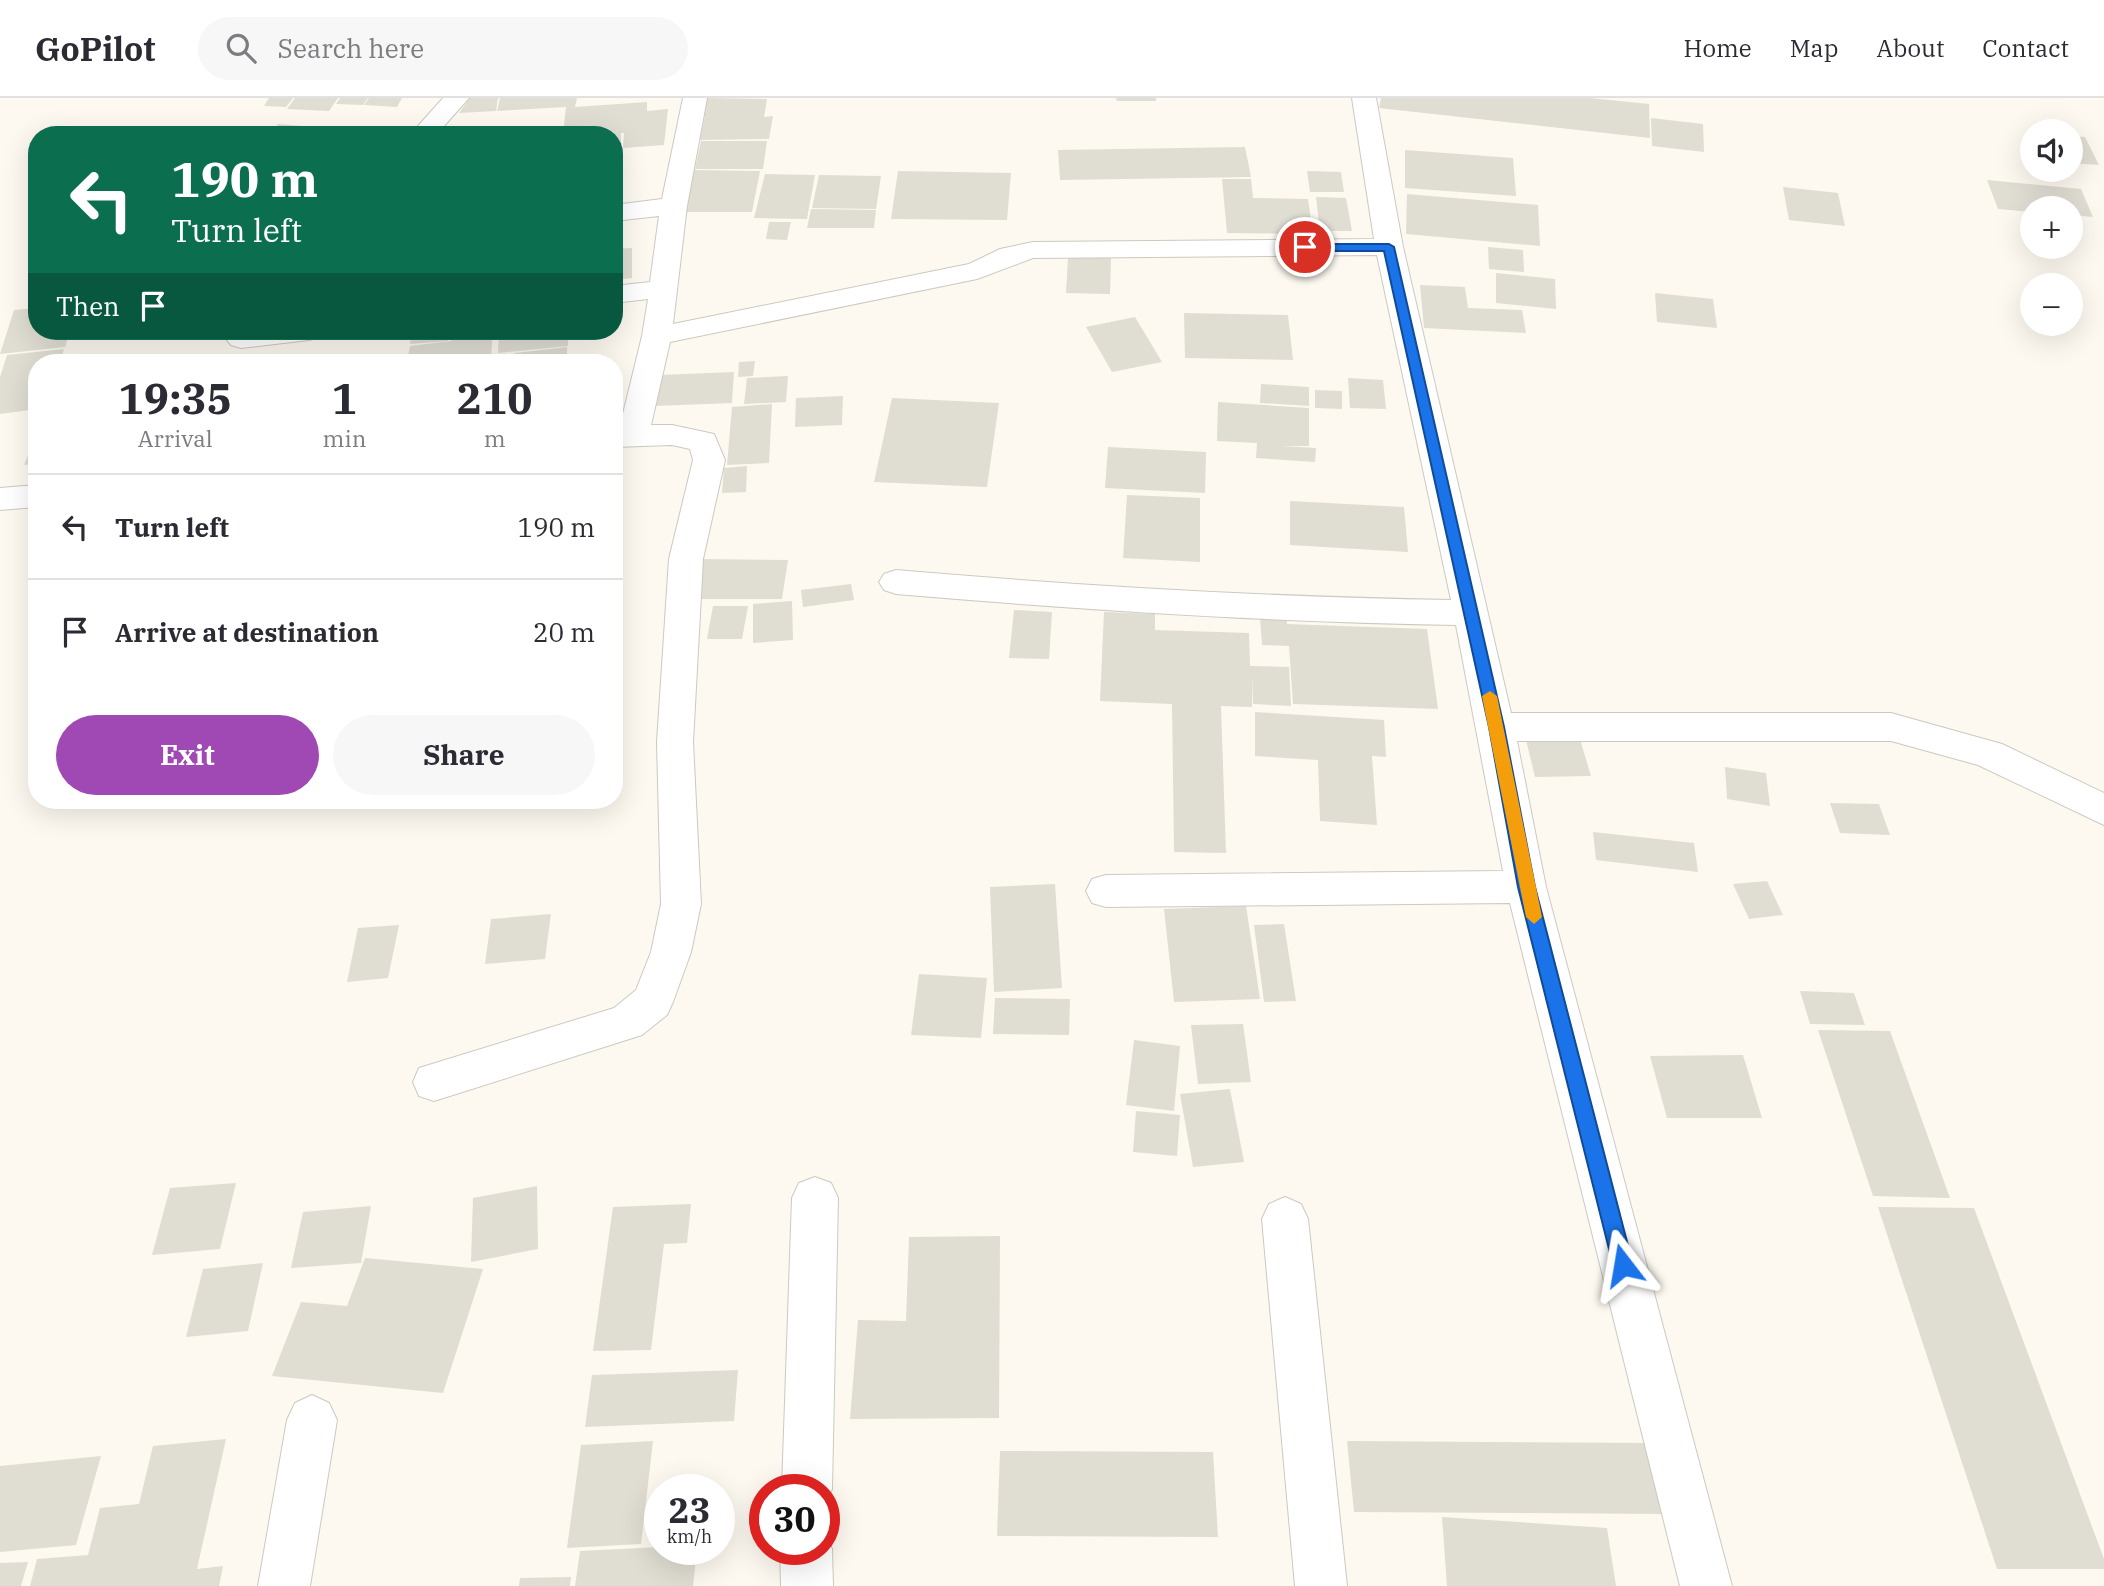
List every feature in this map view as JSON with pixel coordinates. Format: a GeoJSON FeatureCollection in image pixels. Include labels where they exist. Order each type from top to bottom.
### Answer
{"type":"FeatureCollection","features":[{"type":"Feature","properties":{"kind":"street"},"geometry":{"type":"LineString","coordinates":[[431,126],[457,98]]}},
{"type":"Feature","properties":{"kind":"street"},"geometry":{"type":"LineString","coordinates":[[433,1082],[626,1022],[652,1002],[671,952],[681,904],[675,742],[686,559],[709,460],[703,441],[690,437],[624,436],[657,336],[674,206],[695,98]]}},
{"type":"Feature","properties":{"kind":"street"},"geometry":{"type":"LineString","coordinates":[[1364,98],[1389,247],[1472,613],[1527,887],[1706,1586]]}},
{"type":"Feature","properties":{"kind":"street"},"geometry":{"type":"LineString","coordinates":[[623,212],[674,206]]}},
{"type":"Feature","properties":{"kind":"street"},"geometry":{"type":"LineString","coordinates":[[657,336],[977,271],[1010,255],[1033,250],[1389,247]]}},
{"type":"Feature","properties":{"kind":"street"},"geometry":{"type":"LineString","coordinates":[[623,294],[664,289]]}},
{"type":"Feature","properties":{"kind":"street"},"geometry":{"type":"LineString","coordinates":[[240,344],[261,340]]}},
{"type":"Feature","properties":{"kind":"street"},"geometry":{"type":"LineString","coordinates":[[0,499],[28,497]]}},
{"type":"Feature","properties":{"kind":"street"},"geometry":{"type":"LineString","coordinates":[[896,582],[1256,609],[1472,613]]}},
{"type":"Feature","properties":{"kind":"street"},"geometry":{"type":"LineString","coordinates":[[1496,727],[1891,727],[1989,754],[2104,810]]}},
{"type":"Feature","properties":{"kind":"street"},"geometry":{"type":"LineString","coordinates":[[1106,891],[1527,887]]}},
{"type":"Feature","properties":{"kind":"street"},"geometry":{"type":"LineString","coordinates":[[807,1474],[815,1198]]}},
{"type":"Feature","properties":{"kind":"street"},"geometry":{"type":"LineString","coordinates":[[1285,1219],[1321,1586]]}},
{"type":"Feature","properties":{"kind":"street"},"geometry":{"type":"LineString","coordinates":[[284,1586],[312,1420]]}},
{"type":"Feature","properties":{"kind":"street"},"geometry":{"type":"LineString","coordinates":[[806,1565],[807,1586]]}},
{"type":"Feature","properties":{"kind":"building"},"geometry":{"type":"Polygon","coordinates":[[[269,98],[293,98],[286,107],[264,106],[269,98]]]}},
{"type":"Feature","properties":{"kind":"building"},"geometry":{"type":"Polygon","coordinates":[[[295,98],[338,98],[329,111],[287,109],[295,98]]]}},
{"type":"Feature","properties":{"kind":"building"},"geometry":{"type":"Polygon","coordinates":[[[340,98],[368,98],[363,105],[336,104],[340,98]]]}},
{"type":"Feature","properties":{"kind":"building"},"geometry":{"type":"Polygon","coordinates":[[[369,98],[402,98],[397,107],[364,105],[369,98]]]}},
{"type":"Feature","properties":{"kind":"building"},"geometry":{"type":"Polygon","coordinates":[[[470,98],[498,98],[496,111],[459,113],[470,98]]]}},
{"type":"Feature","properties":{"kind":"building"},"geometry":{"type":"Polygon","coordinates":[[[500,98],[577,98],[575,107],[647,102],[647,111],[668,109],[664,145],[623,148],[623,126],[564,126],[566,107],[497,111],[500,98]]]}},
{"type":"Feature","properties":{"kind":"building"},"geometry":{"type":"Polygon","coordinates":[[[705,98],[767,99],[764,117],[773,116],[769,139],[700,140],[705,116],[697,117],[705,98]]]}},
{"type":"Feature","properties":{"kind":"building"},"geometry":{"type":"Polygon","coordinates":[[[1116,98],[1156,98],[1156,101],[1117,101],[1116,98]]]}},
{"type":"Feature","properties":{"kind":"building"},"geometry":{"type":"Polygon","coordinates":[[[1381,98],[1590,98],[1649,104],[1650,138],[1379,108],[1381,98]]]}},
{"type":"Feature","properties":{"kind":"building"},"geometry":{"type":"Polygon","coordinates":[[[1651,118],[1703,124],[1704,152],[1652,146],[1651,118]]]}},
{"type":"Feature","properties":{"kind":"building"},"geometry":{"type":"Polygon","coordinates":[[[2083,137],[2085,137],[2099,165],[2083,164],[2083,137]]]}},
{"type":"Feature","properties":{"kind":"building"},"geometry":{"type":"Polygon","coordinates":[[[701,141],[767,141],[763,169],[695,169],[701,141]]]}},
{"type":"Feature","properties":{"kind":"building"},"geometry":{"type":"Polygon","coordinates":[[[1245,147],[1251,177],[1060,180],[1058,150],[1245,147]]]}},
{"type":"Feature","properties":{"kind":"building"},"geometry":{"type":"Polygon","coordinates":[[[1405,150],[1513,158],[1516,196],[1405,188],[1405,150]]]}},
{"type":"Feature","properties":{"kind":"building"},"geometry":{"type":"Polygon","coordinates":[[[693,170],[760,171],[752,212],[683,212],[693,170]]]}},
{"type":"Feature","properties":{"kind":"building"},"geometry":{"type":"Polygon","coordinates":[[[898,171],[1011,173],[1007,220],[891,219],[898,171]]]}},
{"type":"Feature","properties":{"kind":"building"},"geometry":{"type":"Polygon","coordinates":[[[1307,171],[1341,172],[1344,192],[1310,192],[1307,171]]]}},
{"type":"Feature","properties":{"kind":"building"},"geometry":{"type":"Polygon","coordinates":[[[765,174],[815,175],[807,219],[754,218],[765,174]]]}},
{"type":"Feature","properties":{"kind":"building"},"geometry":{"type":"Polygon","coordinates":[[[819,175],[881,176],[876,209],[812,208],[819,175]]]}},
{"type":"Feature","properties":{"kind":"building"},"geometry":{"type":"Polygon","coordinates":[[[1222,179],[1251,179],[1253,198],[1308,199],[1313,234],[1227,233],[1222,179]]]}},
{"type":"Feature","properties":{"kind":"building"},"geometry":{"type":"Polygon","coordinates":[[[1987,180],[2081,189],[2093,217],[2083,216],[2083,196],[2020,196],[2020,211],[1998,209],[1987,180]]]}},
{"type":"Feature","properties":{"kind":"building"},"geometry":{"type":"Polygon","coordinates":[[[1783,187],[1838,193],[1845,226],[1789,220],[1783,187]]]}},
{"type":"Feature","properties":{"kind":"building"},"geometry":{"type":"Polygon","coordinates":[[[1407,194],[1538,205],[1540,246],[1406,234],[1407,194]]]}},
{"type":"Feature","properties":{"kind":"building"},"geometry":{"type":"Polygon","coordinates":[[[1316,197],[1346,198],[1352,231],[1320,231],[1316,197]]]}},
{"type":"Feature","properties":{"kind":"building"},"geometry":{"type":"Polygon","coordinates":[[[811,209],[876,210],[874,228],[807,228],[811,209]]]}},
{"type":"Feature","properties":{"kind":"building"},"geometry":{"type":"Polygon","coordinates":[[[769,222],[791,222],[787,240],[766,239],[769,222]]]}},
{"type":"Feature","properties":{"kind":"building"},"geometry":{"type":"Polygon","coordinates":[[[1488,247],[1523,250],[1524,272],[1489,269],[1488,247]]]}},
{"type":"Feature","properties":{"kind":"building"},"geometry":{"type":"Polygon","coordinates":[[[623,248],[632,248],[632,278],[623,279],[623,248]]]}},
{"type":"Feature","properties":{"kind":"building"},"geometry":{"type":"Polygon","coordinates":[[[1068,257],[1111,258],[1110,294],[1066,293],[1068,257]]]}},
{"type":"Feature","properties":{"kind":"building"},"geometry":{"type":"Polygon","coordinates":[[[1496,273],[1555,279],[1556,309],[1496,303],[1496,273]]]}},
{"type":"Feature","properties":{"kind":"building"},"geometry":{"type":"Polygon","coordinates":[[[1420,285],[1465,287],[1468,308],[1522,310],[1526,333],[1424,328],[1420,285]]]}},
{"type":"Feature","properties":{"kind":"building"},"geometry":{"type":"Polygon","coordinates":[[[1655,293],[1713,299],[1717,328],[1657,322],[1655,293]]]}},
{"type":"Feature","properties":{"kind":"building"},"geometry":{"type":"Polygon","coordinates":[[[28,309],[28,340],[67,340],[65,347],[0,354],[14,310],[28,309]]]}},
{"type":"Feature","properties":{"kind":"building"},"geometry":{"type":"Polygon","coordinates":[[[1184,313],[1288,315],[1293,360],[1185,358],[1184,313]]]}},
{"type":"Feature","properties":{"kind":"building"},"geometry":{"type":"Polygon","coordinates":[[[1135,317],[1162,362],[1112,372],[1086,327],[1135,317]]]}},
{"type":"Feature","properties":{"kind":"building"},"geometry":{"type":"Polygon","coordinates":[[[411,340],[448,340],[448,341],[410,344],[411,340]]]}},
{"type":"Feature","properties":{"kind":"building"},"geometry":{"type":"Polygon","coordinates":[[[492,340],[491,354],[408,354],[410,346],[492,340]]]}},
{"type":"Feature","properties":{"kind":"building"},"geometry":{"type":"Polygon","coordinates":[[[499,340],[568,340],[568,346],[498,353],[499,340]]]}},
{"type":"Feature","properties":{"kind":"building"},"geometry":{"type":"Polygon","coordinates":[[[567,347],[567,354],[515,353],[567,347]]]}},
{"type":"Feature","properties":{"kind":"building"},"geometry":{"type":"Polygon","coordinates":[[[64,349],[62,354],[28,354],[28,410],[0,414],[0,377],[7,355],[64,349]]]}},
{"type":"Feature","properties":{"kind":"building"},"geometry":{"type":"Polygon","coordinates":[[[755,361],[753,376],[738,377],[739,362],[755,361]]]}},
{"type":"Feature","properties":{"kind":"building"},"geometry":{"type":"Polygon","coordinates":[[[734,372],[732,403],[654,406],[659,375],[734,372]]]}},
{"type":"Feature","properties":{"kind":"building"},"geometry":{"type":"Polygon","coordinates":[[[788,376],[786,402],[744,404],[747,378],[788,376]]]}},
{"type":"Feature","properties":{"kind":"building"},"geometry":{"type":"Polygon","coordinates":[[[1348,378],[1383,380],[1386,409],[1350,408],[1348,378]]]}},
{"type":"Feature","properties":{"kind":"building"},"geometry":{"type":"Polygon","coordinates":[[[1261,384],[1309,387],[1309,406],[1260,403],[1261,384]]]}},
{"type":"Feature","properties":{"kind":"building"},"geometry":{"type":"Polygon","coordinates":[[[1315,390],[1342,391],[1342,409],[1315,408],[1315,390]]]}},
{"type":"Feature","properties":{"kind":"building"},"geometry":{"type":"Polygon","coordinates":[[[843,396],[842,425],[795,427],[796,398],[843,396]]]}},
{"type":"Feature","properties":{"kind":"building"},"geometry":{"type":"Polygon","coordinates":[[[892,398],[999,403],[987,487],[874,482],[892,398]]]}},
{"type":"Feature","properties":{"kind":"building"},"geometry":{"type":"Polygon","coordinates":[[[1218,402],[1309,408],[1309,446],[1281,446],[1316,448],[1315,462],[1256,458],[1257,443],[1217,441],[1218,402]]]}},
{"type":"Feature","properties":{"kind":"building"},"geometry":{"type":"Polygon","coordinates":[[[772,404],[769,463],[727,465],[732,407],[772,404]]]}},
{"type":"Feature","properties":{"kind":"building"},"geometry":{"type":"Polygon","coordinates":[[[1108,447],[1206,452],[1205,493],[1105,488],[1108,447]]]}},
{"type":"Feature","properties":{"kind":"building"},"geometry":{"type":"Polygon","coordinates":[[[747,466],[746,492],[722,493],[724,468],[747,466]]]}},
{"type":"Feature","properties":{"kind":"building"},"geometry":{"type":"Polygon","coordinates":[[[1127,495],[1200,498],[1200,562],[1123,558],[1127,495]]]}},
{"type":"Feature","properties":{"kind":"building"},"geometry":{"type":"Polygon","coordinates":[[[1290,501],[1404,507],[1408,552],[1290,545],[1290,501]]]}},
{"type":"Feature","properties":{"kind":"building"},"geometry":{"type":"Polygon","coordinates":[[[695,559],[788,560],[782,599],[687,599],[695,559]]]}},
{"type":"Feature","properties":{"kind":"building"},"geometry":{"type":"Polygon","coordinates":[[[851,584],[854,600],[803,607],[801,590],[851,584]]]}},
{"type":"Feature","properties":{"kind":"building"},"geometry":{"type":"Polygon","coordinates":[[[792,601],[793,640],[753,643],[753,604],[792,601]]]}},
{"type":"Feature","properties":{"kind":"building"},"geometry":{"type":"Polygon","coordinates":[[[713,606],[748,606],[742,639],[707,639],[713,606]]]}},
{"type":"Feature","properties":{"kind":"building"},"geometry":{"type":"Polygon","coordinates":[[[1014,610],[1052,612],[1049,659],[1009,658],[1014,610]]]}},
{"type":"Feature","properties":{"kind":"building"},"geometry":{"type":"Polygon","coordinates":[[[1104,612],[1155,614],[1155,630],[1249,633],[1250,666],[1289,667],[1291,706],[1253,704],[1252,675],[1252,707],[1221,706],[1226,853],[1174,852],[1172,704],[1100,701],[1104,612]]]}},
{"type":"Feature","properties":{"kind":"building"},"geometry":{"type":"Polygon","coordinates":[[[1260,618],[1287,619],[1287,624],[1427,629],[1438,709],[1293,704],[1289,646],[1262,645],[1260,618]]]}},
{"type":"Feature","properties":{"kind":"building"},"geometry":{"type":"Polygon","coordinates":[[[1255,712],[1384,720],[1386,757],[1372,756],[1377,825],[1320,821],[1318,760],[1255,756],[1255,712]]]}},
{"type":"Feature","properties":{"kind":"building"},"geometry":{"type":"Polygon","coordinates":[[[1525,736],[1579,736],[1591,776],[1535,777],[1525,736]]]}},
{"type":"Feature","properties":{"kind":"building"},"geometry":{"type":"Polygon","coordinates":[[[1725,767],[1766,773],[1770,806],[1727,799],[1725,767]]]}},
{"type":"Feature","properties":{"kind":"building"},"geometry":{"type":"Polygon","coordinates":[[[1830,803],[1879,804],[1890,835],[1840,833],[1830,803]]]}},
{"type":"Feature","properties":{"kind":"building"},"geometry":{"type":"Polygon","coordinates":[[[1593,832],[1694,843],[1698,872],[1596,860],[1593,832]]]}},
{"type":"Feature","properties":{"kind":"building"},"geometry":{"type":"Polygon","coordinates":[[[1767,881],[1783,915],[1749,919],[1733,884],[1767,881]]]}},
{"type":"Feature","properties":{"kind":"building"},"geometry":{"type":"Polygon","coordinates":[[[1055,884],[1062,988],[994,992],[990,887],[1055,884]]]}},
{"type":"Feature","properties":{"kind":"building"},"geometry":{"type":"Polygon","coordinates":[[[1246,906],[1260,999],[1174,1002],[1164,909],[1246,906]]]}},
{"type":"Feature","properties":{"kind":"building"},"geometry":{"type":"Polygon","coordinates":[[[551,914],[545,959],[485,964],[491,919],[551,914]]]}},
{"type":"Feature","properties":{"kind":"building"},"geometry":{"type":"Polygon","coordinates":[[[1284,924],[1296,1001],[1264,1002],[1254,925],[1284,924]]]}},
{"type":"Feature","properties":{"kind":"building"},"geometry":{"type":"Polygon","coordinates":[[[399,925],[388,978],[347,982],[358,928],[399,925]]]}},
{"type":"Feature","properties":{"kind":"building"},"geometry":{"type":"Polygon","coordinates":[[[919,974],[987,978],[981,1038],[911,1035],[919,974]]]}},
{"type":"Feature","properties":{"kind":"building"},"geometry":{"type":"Polygon","coordinates":[[[1800,991],[1854,993],[1865,1025],[1810,1024],[1800,991]]]}},
{"type":"Feature","properties":{"kind":"building"},"geometry":{"type":"Polygon","coordinates":[[[995,998],[1070,999],[1069,1035],[993,1034],[995,998]]]}},
{"type":"Feature","properties":{"kind":"building"},"geometry":{"type":"Polygon","coordinates":[[[1243,1024],[1251,1082],[1198,1084],[1191,1025],[1243,1024]]]}},
{"type":"Feature","properties":{"kind":"building"},"geometry":{"type":"Polygon","coordinates":[[[1818,1030],[1890,1031],[1950,1198],[1873,1196],[1818,1030]]]}},
{"type":"Feature","properties":{"kind":"building"},"geometry":{"type":"Polygon","coordinates":[[[1134,1040],[1180,1046],[1174,1111],[1126,1105],[1134,1040]]]}},
{"type":"Feature","properties":{"kind":"building"},"geometry":{"type":"Polygon","coordinates":[[[1743,1055],[1762,1118],[1667,1118],[1650,1056],[1743,1055]]]}},
{"type":"Feature","properties":{"kind":"building"},"geometry":{"type":"Polygon","coordinates":[[[1230,1089],[1244,1162],[1193,1167],[1180,1094],[1230,1089]]]}},
{"type":"Feature","properties":{"kind":"building"},"geometry":{"type":"Polygon","coordinates":[[[1136,1111],[1180,1115],[1177,1156],[1133,1152],[1136,1111]]]}},
{"type":"Feature","properties":{"kind":"building"},"geometry":{"type":"Polygon","coordinates":[[[236,1183],[220,1249],[152,1255],[170,1188],[236,1183]]]}},
{"type":"Feature","properties":{"kind":"building"},"geometry":{"type":"Polygon","coordinates":[[[537,1186],[538,1249],[471,1262],[473,1198],[537,1186]]]}},
{"type":"Feature","properties":{"kind":"building"},"geometry":{"type":"Polygon","coordinates":[[[691,1204],[687,1243],[664,1244],[651,1350],[593,1351],[613,1207],[691,1204]]]}},
{"type":"Feature","properties":{"kind":"building"},"geometry":{"type":"Polygon","coordinates":[[[371,1206],[361,1263],[291,1268],[303,1212],[371,1206]]]}},
{"type":"Feature","properties":{"kind":"building"},"geometry":{"type":"Polygon","coordinates":[[[1878,1207],[1974,1208],[2104,1559],[2104,1569],[1997,1569],[1878,1207]]]}},
{"type":"Feature","properties":{"kind":"building"},"geometry":{"type":"Polygon","coordinates":[[[1000,1236],[999,1418],[850,1419],[858,1320],[906,1321],[909,1237],[1000,1236]]]}},
{"type":"Feature","properties":{"kind":"building"},"geometry":{"type":"Polygon","coordinates":[[[365,1258],[483,1269],[443,1393],[272,1376],[301,1302],[347,1306],[365,1258]]]}},
{"type":"Feature","properties":{"kind":"building"},"geometry":{"type":"Polygon","coordinates":[[[263,1263],[248,1331],[186,1337],[203,1269],[263,1263]]]}},
{"type":"Feature","properties":{"kind":"building"},"geometry":{"type":"Polygon","coordinates":[[[738,1370],[734,1421],[585,1427],[592,1375],[738,1370]]]}},
{"type":"Feature","properties":{"kind":"building"},"geometry":{"type":"Polygon","coordinates":[[[226,1439],[197,1569],[223,1566],[219,1586],[30,1586],[37,1559],[88,1555],[100,1508],[139,1504],[153,1446],[226,1439]]]}},
{"type":"Feature","properties":{"kind":"building"},"geometry":{"type":"Polygon","coordinates":[[[653,1441],[649,1474],[644,1474],[641,1544],[567,1548],[581,1445],[653,1441]]]}},
{"type":"Feature","properties":{"kind":"building"},"geometry":{"type":"Polygon","coordinates":[[[1347,1441],[1651,1443],[1666,1514],[1354,1512],[1347,1441]]]}},
{"type":"Feature","properties":{"kind":"building"},"geometry":{"type":"Polygon","coordinates":[[[1000,1451],[1213,1452],[1218,1537],[997,1536],[1000,1451]]]}},
{"type":"Feature","properties":{"kind":"building"},"geometry":{"type":"Polygon","coordinates":[[[101,1456],[76,1545],[0,1552],[0,1466],[101,1456]]]}},
{"type":"Feature","properties":{"kind":"building"},"geometry":{"type":"Polygon","coordinates":[[[1442,1517],[1607,1528],[1616,1586],[1447,1586],[1442,1517]]]}},
{"type":"Feature","properties":{"kind":"building"},"geometry":{"type":"Polygon","coordinates":[[[644,1548],[644,1565],[695,1565],[693,1586],[575,1586],[580,1551],[644,1548]]]}},
{"type":"Feature","properties":{"kind":"building"},"geometry":{"type":"Polygon","coordinates":[[[28,1562],[21,1586],[0,1586],[0,1563],[28,1562]]]}},
{"type":"Feature","properties":{"kind":"building"},"geometry":{"type":"Polygon","coordinates":[[[571,1577],[570,1586],[519,1586],[520,1578],[571,1577]]]}},
{"type":"Feature","properties":{"kind":"slow traffic"},"geometry":{"type":"LineString","coordinates":[[1490,696],[1534,917]]}},
{"type":"Feature","properties":{"kind":"route"},"geometry":{"type":"LineString","coordinates":[[1305,247],[1389,247],[1472,613],[1527,887],[1623,1265]]}}]}
